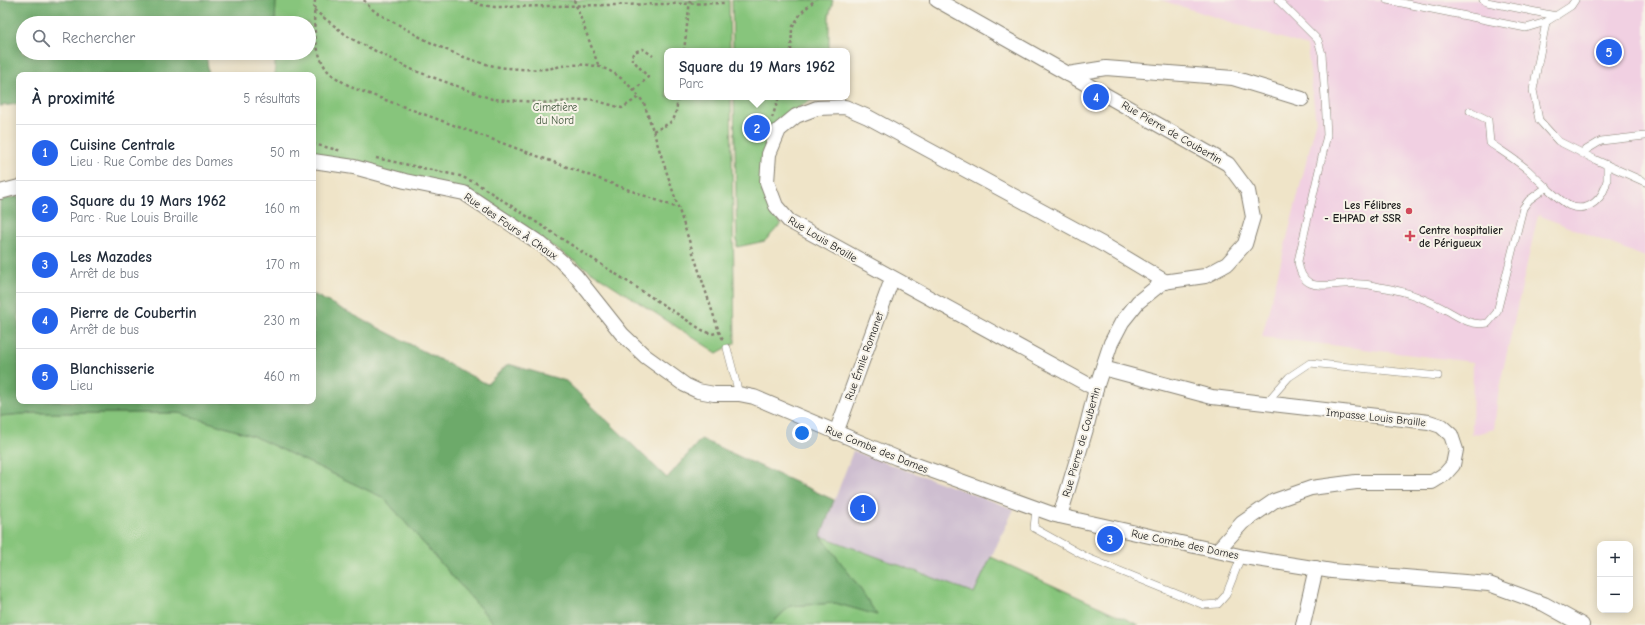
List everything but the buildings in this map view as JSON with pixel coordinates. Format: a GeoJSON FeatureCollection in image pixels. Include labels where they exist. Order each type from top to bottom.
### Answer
{"type":"FeatureCollection","features":[{"type":"Feature","properties":{"kind":"street","name":"Rue Pierre de Coubertin"},"geometry":{"type":"LineString","coordinates":[[937,0],[1228,164],[1248,191],[1253,217],[1245,244],[1227,264],[1205,276],[1163,282],[1138,302],[1122,322],[1111,343],[1102,368],[1086,429],[1060,516]]}},
{"type":"Feature","properties":{"kind":"street"},"geometry":{"type":"LineString","coordinates":[[1068,74],[1106,68],[1233,78],[1302,99]]}},
{"type":"Feature","properties":{"kind":"street","name":"Rue Louis Braille"},"geometry":{"type":"LineString","coordinates":[[1096,389],[789,222],[776,206],[766,182],[768,154],[779,130],[796,116],[817,108],[845,107],[868,116],[1106,246],[1166,282]]}},
{"type":"Feature","properties":{"kind":"street","name":"Rue des Fours À Chaux"},"geometry":{"type":"LineString","coordinates":[[316,162],[354,168],[405,181],[464,193],[541,244],[562,261],[576,276],[622,334],[645,356],[662,369],[685,385],[698,391],[714,394],[739,394],[754,397]]}},
{"type":"Feature","properties":{"kind":"street"},"geometry":{"type":"LineString","coordinates":[[0,192],[16,188]]}},
{"type":"Feature","properties":{"kind":"street","name":"Rue Émile Romanet"},"geometry":{"type":"LineString","coordinates":[[836,433],[892,278]]}},
{"type":"Feature","properties":{"kind":"street","name":"Impasse Louis Braille"},"geometry":{"type":"LineString","coordinates":[[1102,368],[1212,397],[1429,422],[1442,426],[1451,436],[1456,450],[1453,465],[1445,474],[1432,482],[1356,482],[1311,488],[1274,501],[1242,522],[1217,552]]}},
{"type":"Feature","properties":{"kind":"street","name":"Rue Combe des Dames"},"geometry":{"type":"LineString","coordinates":[[754,397],[902,460],[1036,509],[1060,516],[1241,557],[1316,568],[1489,584],[1544,604],[1582,625]]}},
{"type":"Feature","properties":{"kind":"street"},"geometry":{"type":"LineString","coordinates":[[1303,625],[1316,568]]}},
{"type":"Feature","properties":{"kind":"lane"},"geometry":{"type":"LineString","coordinates":[[1278,0],[1318,40],[1322,54],[1327,135],[1298,261],[1299,271],[1309,282],[1316,286],[1324,287],[1344,284],[1362,284],[1384,288],[1417,296],[1470,323],[1480,325],[1488,323],[1497,312],[1523,208],[1529,200],[1547,187]]}},
{"type":"Feature","properties":{"kind":"lane"},"geometry":{"type":"LineString","coordinates":[[1387,0],[1526,28],[1546,22],[1571,6],[1575,0]]}},
{"type":"Feature","properties":{"kind":"lane"},"geometry":{"type":"LineString","coordinates":[[1483,0],[1556,16]]}},
{"type":"Feature","properties":{"kind":"lane"},"geometry":{"type":"LineString","coordinates":[[1546,22],[1533,90],[1539,120],[1558,141],[1606,165],[1645,182]]}},
{"type":"Feature","properties":{"kind":"lane"},"geometry":{"type":"LineString","coordinates":[[1470,111],[1488,120],[1490,143],[1526,168],[1569,206],[1579,208],[1589,207],[1597,201],[1603,192],[1607,180],[1606,165]]}},
{"type":"Feature","properties":{"kind":"lane"},"geometry":{"type":"LineString","coordinates":[[1581,153],[1601,141],[1645,136]]}},
{"type":"Feature","properties":{"kind":"lane"},"geometry":{"type":"LineString","coordinates":[[727,348],[739,394]]}},
{"type":"Feature","properties":{"kind":"lane"},"geometry":{"type":"LineString","coordinates":[[1265,404],[1289,377],[1310,362],[1438,376]]}},
{"type":"Feature","properties":{"kind":"lane"},"geometry":{"type":"LineString","coordinates":[[1036,509],[1034,528],[1088,558],[1204,605],[1218,604],[1226,596],[1241,557]]}},
{"type":"Feature","properties":{"kind":"path"},"geometry":{"type":"LineString","coordinates":[[315,0],[315,16]]}},
{"type":"Feature","properties":{"kind":"path"},"geometry":{"type":"LineString","coordinates":[[364,0],[376,11],[415,35],[479,62],[506,68],[544,69],[569,65],[591,64],[611,71],[628,84],[644,103],[719,332],[727,348]]}},
{"type":"Feature","properties":{"kind":"path"},"geometry":{"type":"LineString","coordinates":[[470,0],[481,6],[495,7],[690,2],[725,3]]}},
{"type":"Feature","properties":{"kind":"path"},"geometry":{"type":"LineString","coordinates":[[574,0],[599,67]]}},
{"type":"Feature","properties":{"kind":"path"},"geometry":{"type":"LineString","coordinates":[[791,48],[792,28],[801,13],[815,0]]}},
{"type":"Feature","properties":{"kind":"path"},"geometry":{"type":"LineString","coordinates":[[684,48],[690,2]]}},
{"type":"Feature","properties":{"kind":"path"},"geometry":{"type":"LineString","coordinates":[[314,10],[350,38],[413,70],[492,99],[550,103],[590,99],[622,108],[639,97]]}},
{"type":"Feature","properties":{"kind":"path"},"geometry":{"type":"LineString","coordinates":[[316,32],[318,53],[328,71],[353,88],[678,208]]}},
{"type":"Feature","properties":{"kind":"path"},"geometry":{"type":"LineString","coordinates":[[634,91],[648,77],[631,58],[634,52],[643,50],[653,56]]}},
{"type":"Feature","properties":{"kind":"path"},"geometry":{"type":"LineString","coordinates":[[653,131],[672,123],[676,116],[678,100]]}},
{"type":"Feature","properties":{"kind":"shaded area","name":"Centre hospitalier de Périgueux"},"geometry":{"type":"Polygon","coordinates":[[[1161,0],[1645,0],[1645,257],[1538,215],[1499,388],[1494,429],[1472,435],[1473,362],[1262,337],[1316,123],[1307,46],[1161,0]]]}},
{"type":"Feature","properties":{"kind":"shaded area"},"geometry":{"type":"Polygon","coordinates":[[[853,451],[1014,509],[974,593],[821,536],[853,451]]]}},
{"type":"Feature","properties":{"kind":"green space"},"geometry":{"type":"Polygon","coordinates":[[[0,0],[276,0],[275,16],[16,16],[16,60],[207,60],[209,72],[16,72],[16,104],[0,106],[0,0]]]}},
{"type":"Feature","properties":{"kind":"green space","name":"Cimetière du Nord"},"geometry":{"type":"Polygon","coordinates":[[[276,0],[729,0],[730,48],[664,48],[664,100],[731,100],[735,343],[717,353],[465,190],[316,156],[316,72],[275,72],[275,60],[316,60],[316,16],[275,16],[276,0]]]}},
{"type":"Feature","properties":{"kind":"green space"},"geometry":{"type":"Polygon","coordinates":[[[732,0],[833,0],[829,16],[829,48],[733,48],[732,0]]]}},
{"type":"Feature","properties":{"kind":"green space"},"geometry":{"type":"Polygon","coordinates":[[[734,100],[811,100],[791,112],[762,166],[762,192],[781,224],[765,241],[737,247],[734,100]]]}},
{"type":"Feature","properties":{"kind":"green space"},"geometry":{"type":"Polygon","coordinates":[[[16,197],[16,404],[316,404],[316,296],[487,384],[508,364],[566,381],[667,478],[701,439],[834,500],[821,536],[859,587],[877,615],[835,603],[790,606],[770,625],[495,625],[384,498],[253,436],[180,413],[34,413],[0,416],[0,200],[16,197]]]}},
{"type":"Feature","properties":{"kind":"green space"},"geometry":{"type":"Polygon","coordinates":[[[34,413],[180,413],[253,436],[384,498],[495,625],[0,625],[0,416],[34,413]]]}},
{"type":"Feature","properties":{"kind":"green space"},"geometry":{"type":"Polygon","coordinates":[[[821,536],[974,593],[991,557],[1139,625],[770,625],[790,606],[835,603],[877,615],[859,587],[821,536]]]}},
{"type":"Feature","properties":{"kind":"place","name":"Blanchisserie"},"geometry":{"type":"Point","coordinates":[1609,52]}},
{"type":"Feature","properties":{"kind":"place","name":"Pierre de Coubertin"},"geometry":{"type":"Point","coordinates":[1096,97]}},
{"type":"Feature","properties":{"kind":"place","name":"Square du 19 Mars 1962"},"geometry":{"type":"Point","coordinates":[757,128]}},
{"type":"Feature","properties":{"kind":"place","name":"Les Félibres - EHPAD et SSR"},"geometry":{"type":"Point","coordinates":[1409,211]}},
{"type":"Feature","properties":{"kind":"place","name":"Centre hospitalier de Périgueux"},"geometry":{"type":"Point","coordinates":[1410,236]}},
{"type":"Feature","properties":{"kind":"place","name":"Cuisine Centrale"},"geometry":{"type":"Point","coordinates":[863,508]}},
{"type":"Feature","properties":{"kind":"place","name":"Les Mazades"},"geometry":{"type":"Point","coordinates":[1110,539]}}]}
